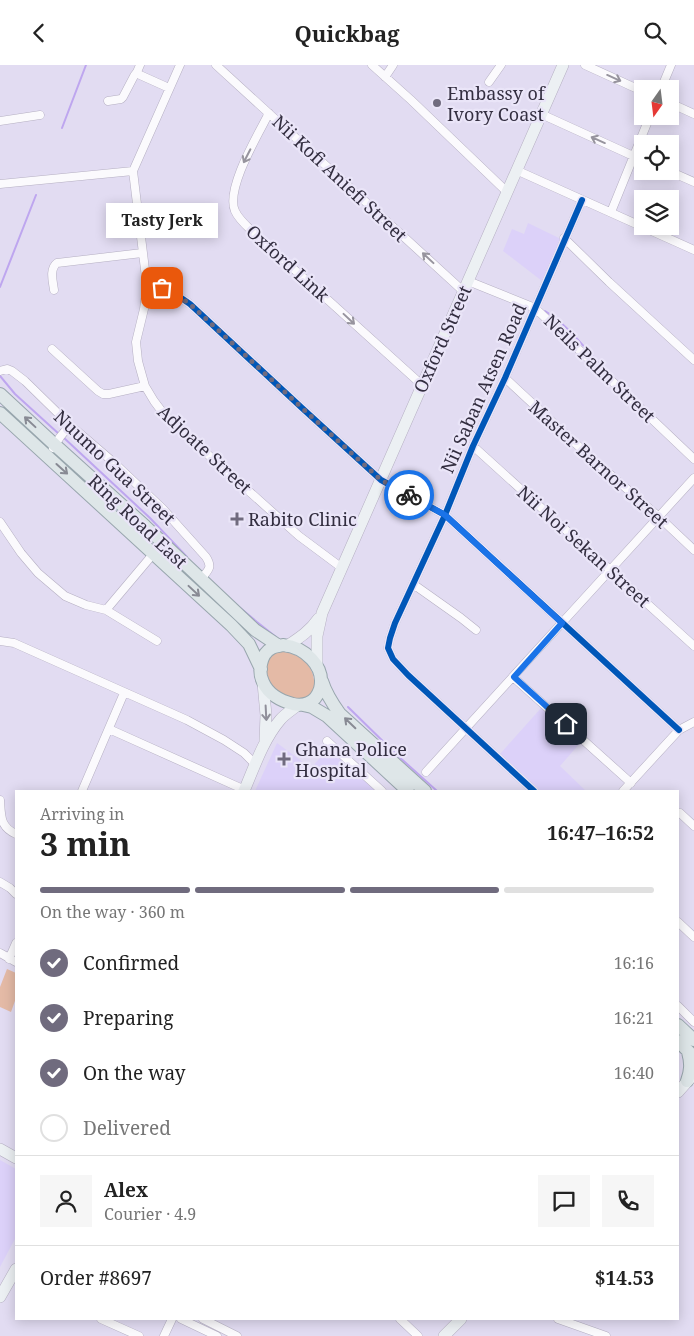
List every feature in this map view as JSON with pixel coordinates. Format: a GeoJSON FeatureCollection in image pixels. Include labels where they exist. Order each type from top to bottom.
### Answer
{"type":"FeatureCollection","features":[{"type":"Feature","properties":{"kind":"main road","name":"Oxford Street"},"geometry":{"type":"LineString","coordinates":[[319,671],[317,637],[322,613],[563,65]]}},
{"type":"Feature","properties":{"kind":"main road","name":"Ring Road East"},"geometry":{"type":"LineString","coordinates":[[0,394],[145,526],[204,576],[256,630],[283,646]]}},
{"type":"Feature","properties":{"kind":"main road","name":"Ring Road East"},"geometry":{"type":"LineString","coordinates":[[0,413],[56,443],[154,553],[244,638],[261,669]]}},
{"type":"Feature","properties":{"kind":"main road","name":"Oxford Street"},"geometry":{"type":"LineString","coordinates":[[283,646],[310,629],[322,613]]}},
{"type":"Feature","properties":{"kind":"main road"},"geometry":{"type":"LineString","coordinates":[[265,743],[266,715],[262,663],[265,653],[270,649],[283,646],[301,651],[313,661],[319,671],[324,690],[340,714],[402,778],[408,790]]}},
{"type":"Feature","properties":{"kind":"main road"},"geometry":{"type":"LineString","coordinates":[[244,790],[265,743],[280,719],[317,696],[320,686],[319,671]]}},
{"type":"Feature","properties":{"kind":"main road"},"geometry":{"type":"LineString","coordinates":[[263,683],[279,699],[312,707],[327,716],[402,778],[422,790]]}},
{"type":"Feature","properties":{"kind":"main road"},"geometry":{"type":"LineString","coordinates":[[679,1026],[694,1040]]}},
{"type":"Feature","properties":{"kind":"main road"},"geometry":{"type":"LineString","coordinates":[[679,1042],[691,1055],[691,1079],[679,1091]]}},
{"type":"Feature","properties":{"kind":"main road"},"geometry":{"type":"LineString","coordinates":[[0,1149],[15,1157]]}},
{"type":"Feature","properties":{"kind":"main road"},"geometry":{"type":"LineString","coordinates":[[0,1297],[15,1271]]}},
{"type":"Feature","properties":{"kind":"main road"},"geometry":{"type":"LineString","coordinates":[[444,1336],[460,1320]]}},
{"type":"Feature","properties":{"kind":"street","name":"Adjoate Street"},"geometry":{"type":"LineString","coordinates":[[180,65],[133,171],[147,286],[136,342],[138,361],[145,386],[163,413],[190,438],[299,536],[342,568]]}},
{"type":"Feature","properties":{"kind":"street","name":"Nii Kofi Aniefi Street"},"geometry":{"type":"LineString","coordinates":[[216,65],[466,286]]}},
{"type":"Feature","properties":{"kind":"street"},"geometry":{"type":"LineString","coordinates":[[372,65],[506,191]]}},
{"type":"Feature","properties":{"kind":"street"},"geometry":{"type":"LineString","coordinates":[[385,77],[393,65]]}},
{"type":"Feature","properties":{"kind":"street"},"geometry":{"type":"LineString","coordinates":[[489,82],[501,65]]}},
{"type":"Feature","properties":{"kind":"street"},"geometry":{"type":"LineString","coordinates":[[585,65],[634,87]]}},
{"type":"Feature","properties":{"kind":"street"},"geometry":{"type":"LineString","coordinates":[[665,80],[671,65]]}},
{"type":"Feature","properties":{"kind":"street"},"geometry":{"type":"LineString","coordinates":[[139,69],[140,75],[169,88]]}},
{"type":"Feature","properties":{"kind":"street"},"geometry":{"type":"LineString","coordinates":[[108,101],[124,97],[139,69]]}},
{"type":"Feature","properties":{"kind":"street"},"geometry":{"type":"LineString","coordinates":[[679,107],[694,114]]}},
{"type":"Feature","properties":{"kind":"street","name":"Oxford Link"},"geometry":{"type":"LineString","coordinates":[[269,113],[235,185],[233,209],[255,234],[422,385]]}},
{"type":"Feature","properties":{"kind":"street"},"geometry":{"type":"LineString","coordinates":[[541,114],[634,156],[610,212]]}},
{"type":"Feature","properties":{"kind":"street"},"geometry":{"type":"LineString","coordinates":[[0,121],[40,115]]}},
{"type":"Feature","properties":{"kind":"street"},"geometry":{"type":"LineString","coordinates":[[516,170],[694,250]]}},
{"type":"Feature","properties":{"kind":"street"},"geometry":{"type":"LineString","coordinates":[[0,183],[133,171]]}},
{"type":"Feature","properties":{"kind":"street"},"geometry":{"type":"LineString","coordinates":[[679,175],[694,182]]}},
{"type":"Feature","properties":{"kind":"street","name":"Nii Saban Atsen Road"},"geometry":{"type":"LineString","coordinates":[[533,790],[408,675],[393,659],[388,644],[582,200]]}},
{"type":"Feature","properties":{"kind":"street"},"geometry":{"type":"LineString","coordinates":[[564,238],[694,360]]}},
{"type":"Feature","properties":{"kind":"street"},"geometry":{"type":"LineString","coordinates":[[54,291],[52,268],[54,264],[142,253]]}},
{"type":"Feature","properties":{"kind":"street"},"geometry":{"type":"LineString","coordinates":[[147,286],[171,291],[190,304],[381,480],[445,515],[679,730]]}},
{"type":"Feature","properties":{"kind":"street","name":"Neils Palm Street"},"geometry":{"type":"LineString","coordinates":[[466,286],[535,307],[694,459]]}},
{"type":"Feature","properties":{"kind":"street"},"geometry":{"type":"LineString","coordinates":[[52,349],[103,394],[145,386]]}},
{"type":"Feature","properties":{"kind":"street","name":"Nuumo Gua Street"},"geometry":{"type":"LineString","coordinates":[[0,371],[7,369],[25,381],[70,425],[163,509],[206,557],[210,567],[204,576]]}},
{"type":"Feature","properties":{"kind":"street","name":"Master Barnor Street"},"geometry":{"type":"LineString","coordinates":[[505,378],[694,550]]}},
{"type":"Feature","properties":{"kind":"street"},"geometry":{"type":"LineString","coordinates":[[56,443],[70,425]]}},
{"type":"Feature","properties":{"kind":"street","name":"Nii Noi Sekan Street"},"geometry":{"type":"LineString","coordinates":[[473,446],[694,646]]}},
{"type":"Feature","properties":{"kind":"street"},"geometry":{"type":"LineString","coordinates":[[426,772],[694,478]]}},
{"type":"Feature","properties":{"kind":"street"},"geometry":{"type":"LineString","coordinates":[[0,521],[21,553],[38,573],[65,596],[86,605],[106,610],[157,641]]}},
{"type":"Feature","properties":{"kind":"street"},"geometry":{"type":"LineString","coordinates":[[106,610],[154,553]]}},
{"type":"Feature","properties":{"kind":"street"},"geometry":{"type":"LineString","coordinates":[[413,584],[476,630]]}},
{"type":"Feature","properties":{"kind":"street"},"geometry":{"type":"LineString","coordinates":[[0,641],[14,643],[209,731],[244,753],[255,764]]}},
{"type":"Feature","properties":{"kind":"street"},"geometry":{"type":"LineString","coordinates":[[514,677],[631,783]]}},
{"type":"Feature","properties":{"kind":"street"},"geometry":{"type":"LineString","coordinates":[[82,790],[124,693]]}},
{"type":"Feature","properties":{"kind":"street"},"geometry":{"type":"LineString","coordinates":[[624,790],[679,730],[694,722]]}},
{"type":"Feature","properties":{"kind":"street"},"geometry":{"type":"LineString","coordinates":[[109,729],[244,790]]}},
{"type":"Feature","properties":{"kind":"street"},"geometry":{"type":"LineString","coordinates":[[327,741],[381,790]]}},
{"type":"Feature","properties":{"kind":"street"},"geometry":{"type":"LineString","coordinates":[[0,801],[2,821],[6,827],[15,833]]}},
{"type":"Feature","properties":{"kind":"street"},"geometry":{"type":"LineString","coordinates":[[680,813],[694,826]]}},
{"type":"Feature","properties":{"kind":"street"},"geometry":{"type":"LineString","coordinates":[[0,882],[15,893]]}},
{"type":"Feature","properties":{"kind":"street"},"geometry":{"type":"LineString","coordinates":[[679,923],[694,937]]}},
{"type":"Feature","properties":{"kind":"street"},"geometry":{"type":"LineString","coordinates":[[0,953],[13,960]]}},
{"type":"Feature","properties":{"kind":"street"},"geometry":{"type":"LineString","coordinates":[[679,1007],[694,1021]]}},
{"type":"Feature","properties":{"kind":"street"},"geometry":{"type":"LineString","coordinates":[[103,1320],[139,1336]]}},
{"type":"Feature","properties":{"kind":"street"},"geometry":{"type":"LineString","coordinates":[[164,1336],[172,1320]]}},
{"type":"Feature","properties":{"kind":"street"},"geometry":{"type":"LineString","coordinates":[[183,1320],[217,1336]]}},
{"type":"Feature","properties":{"kind":"street"},"geometry":{"type":"LineString","coordinates":[[205,1320],[238,1336]]}},
{"type":"Feature","properties":{"kind":"street"},"geometry":{"type":"LineString","coordinates":[[401,1320],[418,1336]]}},
{"type":"Feature","properties":{"kind":"street"},"geometry":{"type":"LineString","coordinates":[[561,1320],[606,1336]]}},
{"type":"Feature","properties":{"kind":"shaded area"},"geometry":{"type":"Polygon","coordinates":[[[528,223],[561,239],[542,281],[503,251],[512,229],[524,234],[528,223]]]}},
{"type":"Feature","properties":{"kind":"shaded area"},"geometry":{"type":"Polygon","coordinates":[[[275,652],[295,655],[310,667],[315,683],[314,691],[304,700],[287,699],[270,685],[266,669],[267,662],[275,652]]]}},
{"type":"Feature","properties":{"kind":"shaded area"},"geometry":{"type":"Polygon","coordinates":[[[542,707],[581,742],[560,766],[585,790],[539,790],[500,754],[542,707]]]}},
{"type":"Feature","properties":{"kind":"shaded area","name":"Ghana Police Hospital"},"geometry":{"type":"Polygon","coordinates":[[[277,743],[311,768],[328,749],[375,790],[255,790],[277,743]]]}},
{"type":"Feature","properties":{"kind":"shaded area"},"geometry":{"type":"Polygon","coordinates":[[[7,969],[15,973],[15,1001],[11,1012],[0,1007],[0,987],[7,969]]]}},
{"type":"Feature","properties":{"kind":"shaded area"},"geometry":{"type":"Polygon","coordinates":[[[0,1160],[15,1168],[15,1239],[0,1267],[0,1160]]]}},
{"type":"Feature","properties":{"kind":"waterway"},"geometry":{"type":"LineString","coordinates":[[62,128],[86,65]]}},
{"type":"Feature","properties":{"kind":"waterway"},"geometry":{"type":"LineString","coordinates":[[0,287],[36,195]]}},
{"type":"Feature","properties":{"kind":"waterway"},"geometry":{"type":"LineString","coordinates":[[545,311],[563,324],[608,373]]}},
{"type":"Feature","properties":{"kind":"waterway"},"geometry":{"type":"LineString","coordinates":[[0,376],[15,394],[59,434]]}},
{"type":"Feature","properties":{"kind":"waterway"},"geometry":{"type":"LineString","coordinates":[[63,437],[150,518],[187,557]]}},
{"type":"Feature","properties":{"kind":"waterway"},"geometry":{"type":"LineString","coordinates":[[239,607],[276,637]]}},
{"type":"Feature","properties":{"kind":"waterway"},"geometry":{"type":"LineString","coordinates":[[348,707],[436,790]]}},
{"type":"Feature","properties":{"kind":"cycle path"},"geometry":{"type":"LineString","coordinates":[[533,790],[408,675],[393,659],[388,648],[395,623],[445,515],[473,446],[505,378],[582,200]]}},
{"type":"Feature","properties":{"kind":"cycle path"},"geometry":{"type":"LineString","coordinates":[[147,286],[171,291],[190,304],[381,480],[445,515],[679,730]]}},
{"type":"Feature","properties":{"kind":"way so far"},"geometry":{"type":"LineString","coordinates":[[162,288],[171,291],[190,304],[381,480],[409,495]]}},
{"type":"Feature","properties":{"kind":"place","name":"Embassy of Ivory Coast"},"geometry":{"type":"Point","coordinates":[437,103]}},
{"type":"Feature","properties":{"kind":"place","name":"Tasty Jerk"},"geometry":{"type":"Point","coordinates":[162,288]}},
{"type":"Feature","properties":{"kind":"place","name":"Rabito Clinic"},"geometry":{"type":"Point","coordinates":[237,519]}},
{"type":"Feature","properties":{"kind":"place","name":"Ghana Police Hospital"},"geometry":{"type":"Point","coordinates":[284,759]}},
{"type":"Feature","properties":{"kind":"route"},"geometry":{"type":"LineString","coordinates":[[409,495],[445,515],[562,623],[514,677],[566,724]]}}]}
